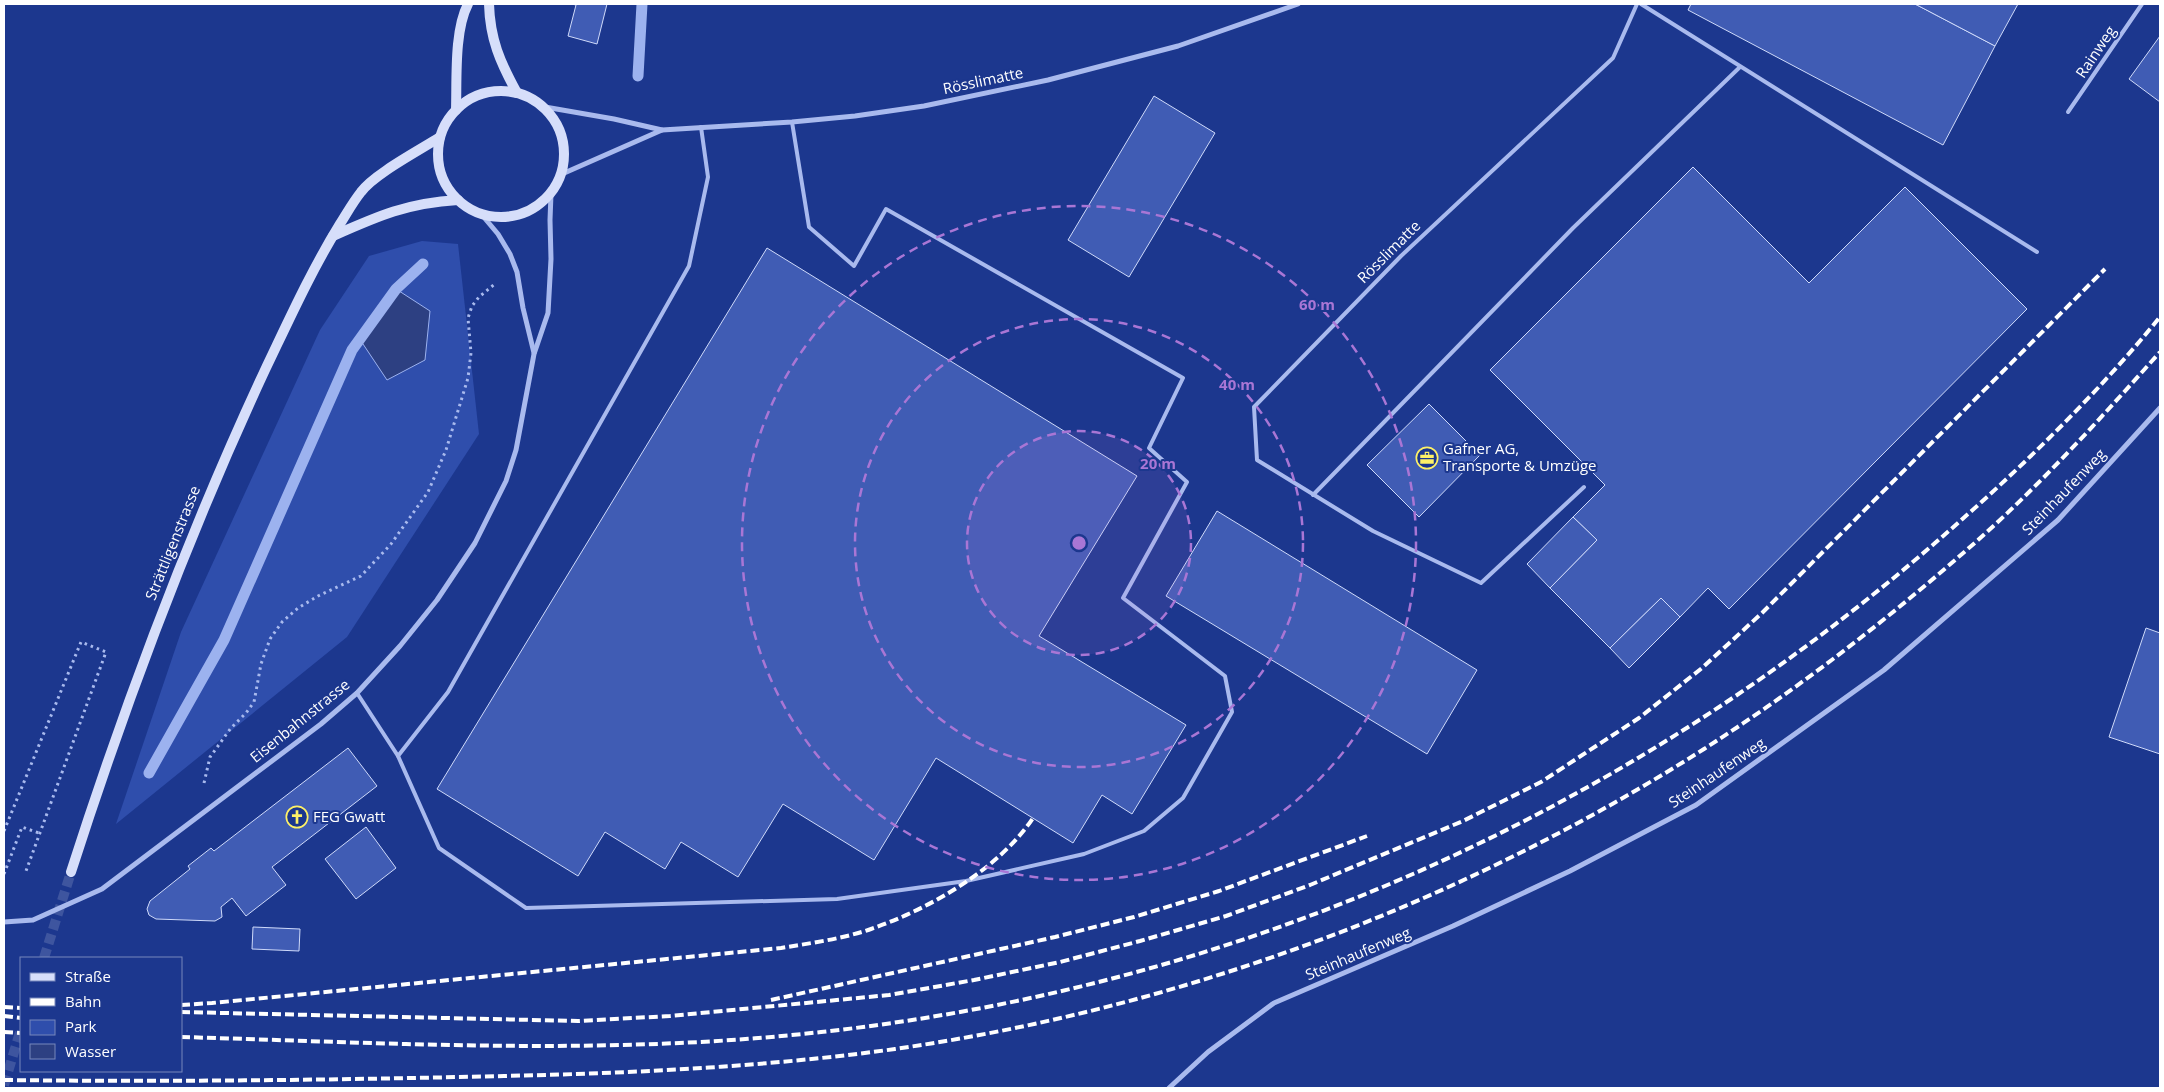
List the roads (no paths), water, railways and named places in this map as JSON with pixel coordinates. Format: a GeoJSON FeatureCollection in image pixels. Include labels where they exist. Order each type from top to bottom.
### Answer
{"type":"FeatureCollection","features":[{"type":"Feature","properties":{"kind":"main road"},"geometry":{"type":"LineString","coordinates":[[456,110],[458,54],[461,30],[468,4]]}},
{"type":"Feature","properties":{"kind":"main road"},"geometry":{"type":"LineString","coordinates":[[489,4],[492,35],[496,52],[517,93]]}},
{"type":"Feature","properties":{"kind":"main road"},"geometry":{"type":"LineString","coordinates":[[501,90],[517,93],[532,98],[545,108],[556,121],[563,138],[565,156],[562,174],[551,194],[540,205],[520,215],[498,218],[482,215],[458,200],[442,178],[438,151],[440,137],[446,122],[469,99],[484,93],[501,90]]}},
{"type":"Feature","properties":{"kind":"main road","name":"Strättligenstrasse"},"geometry":{"type":"LineString","coordinates":[[71,872],[120,725],[178,571],[232,441],[295,304],[332,237],[362,190],[390,169],[440,137]]}},
{"type":"Feature","properties":{"kind":"main road"},"geometry":{"type":"LineString","coordinates":[[332,237],[406,207],[458,200]]}},
{"type":"Feature","properties":{"kind":"street","name":"Rösslimatte"},"geometry":{"type":"LineString","coordinates":[[562,174],[662,130],[701,126],[792,122],[924,106],[1048,80],[1178,46],[1298,4]]}},
{"type":"Feature","properties":{"kind":"street","name":"Rösslimatte"},"geometry":{"type":"LineString","coordinates":[[545,108],[614,119],[662,130]]}},
{"type":"Feature","properties":{"kind":"street","name":"Eisenbahnstrasse"},"geometry":{"type":"LineString","coordinates":[[4,922],[33,920],[102,889],[321,724],[357,693],[400,646],[437,600],[475,543],[506,481],[516,450],[534,354],[548,313],[552,259],[551,194]]}},
{"type":"Feature","properties":{"kind":"street","name":"Eisenbahnstrasse"},"geometry":{"type":"LineString","coordinates":[[482,215],[498,234],[510,254],[517,272],[534,354]]}},
{"type":"Feature","properties":{"kind":"street","name":"Steinhaufenweg"},"geometry":{"type":"LineString","coordinates":[[1169,1088],[1208,1052],[1274,1004],[1453,926],[1570,871],[1696,806],[1892,663],[2058,520],[2160,408]]}},
{"type":"Feature","properties":{"kind":"lane","name":"Rösslimatte"},"geometry":{"type":"LineString","coordinates":[[1584,487],[1480,583],[1373,531],[1257,460],[1254,406],[1402,256],[1613,58],[1637,4]]}},
{"type":"Feature","properties":{"kind":"lane"},"geometry":{"type":"LineString","coordinates":[[1641,4],[2038,252]]}},
{"type":"Feature","properties":{"kind":"lane","name":"Rainweg"},"geometry":{"type":"LineString","coordinates":[[2068,112],[2142,4]]}},
{"type":"Feature","properties":{"kind":"lane"},"geometry":{"type":"LineString","coordinates":[[1312,495],[1573,228],[1740,67]]}},
{"type":"Feature","properties":{"kind":"lane"},"geometry":{"type":"LineString","coordinates":[[357,693],[398,756],[439,848],[526,908],[837,899],[966,881],[1093,851],[1144,831],[1183,798],[1232,712],[1226,676],[1124,598],[1187,482],[1150,448],[1183,378],[886,210],[854,266],[809,227],[792,122]]}},
{"type":"Feature","properties":{"kind":"lane"},"geometry":{"type":"LineString","coordinates":[[398,756],[448,692],[689,266],[708,177],[701,126]]}},
{"type":"Feature","properties":{"kind":"water"},"geometry":{"type":"Polygon","coordinates":[[[396,289],[430,311],[425,360],[387,380],[359,338],[396,289]]]}},
{"type":"Feature","properties":{"kind":"waterway"},"geometry":{"type":"LineString","coordinates":[[638,76],[642,4]]}},
{"type":"Feature","properties":{"kind":"waterway"},"geometry":{"type":"LineString","coordinates":[[149,773],[224,640],[352,350],[396,289],[423,264]]}},
{"type":"Feature","properties":{"kind":"tunnel"},"geometry":{"type":"LineString","coordinates":[[44,957],[71,872]]}},
{"type":"Feature","properties":{"kind":"tunnel"},"geometry":{"type":"LineString","coordinates":[[4,1085],[20,1032]]}},
{"type":"Feature","properties":{"kind":"railway"},"geometry":{"type":"LineString","coordinates":[[182,1012],[578,1021],[670,1016],[889,995],[1060,962],[1226,916],[1310,885],[1463,821],[1541,782],[1639,718],[1702,668],[1762,613],[2105,269]]}},
{"type":"Feature","properties":{"kind":"railway"},"geometry":{"type":"LineString","coordinates":[[182,1037],[501,1046],[581,1046],[662,1044],[821,1032],[975,1009],[1125,975],[1272,929],[1415,873],[1553,806],[1686,728],[1814,641],[1935,543],[2024,463],[2108,377],[2160,317]]}},
{"type":"Feature","properties":{"kind":"railway"},"geometry":{"type":"LineString","coordinates":[[4,1080],[316,1080],[602,1073],[749,1065],[895,1049],[1002,1031],[1108,1007],[1212,977],[1315,942],[1416,901],[1515,856],[1611,805],[1704,749],[1811,676],[1913,596],[1978,540],[2049,472],[2160,352]]}},
{"type":"Feature","properties":{"kind":"railway"},"geometry":{"type":"LineString","coordinates":[[182,1005],[781,948],[838,938],[893,921],[916,911],[961,886],[1001,854],[1033,818]]}},
{"type":"Feature","properties":{"kind":"railway"},"geometry":{"type":"LineString","coordinates":[[771,1000],[1055,937],[1134,917],[1219,891],[1367,836]]}},
{"type":"Feature","properties":{"kind":"railway"},"geometry":{"type":"LineString","coordinates":[[4,1007],[20,1008]]}},
{"type":"Feature","properties":{"kind":"railway"},"geometry":{"type":"LineString","coordinates":[[4,1016],[20,1018]]}},
{"type":"Feature","properties":{"kind":"railway"},"geometry":{"type":"LineString","coordinates":[[4,1032],[20,1033]]}},
{"type":"Feature","properties":{"kind":"place","name":"Gafner AG, Transporte & Umzüge"},"geometry":{"type":"Point","coordinates":[1427,458]}},
{"type":"Feature","properties":{"kind":"place","name":"FEG Gwatt"},"geometry":{"type":"Point","coordinates":[297,817]}}]}
